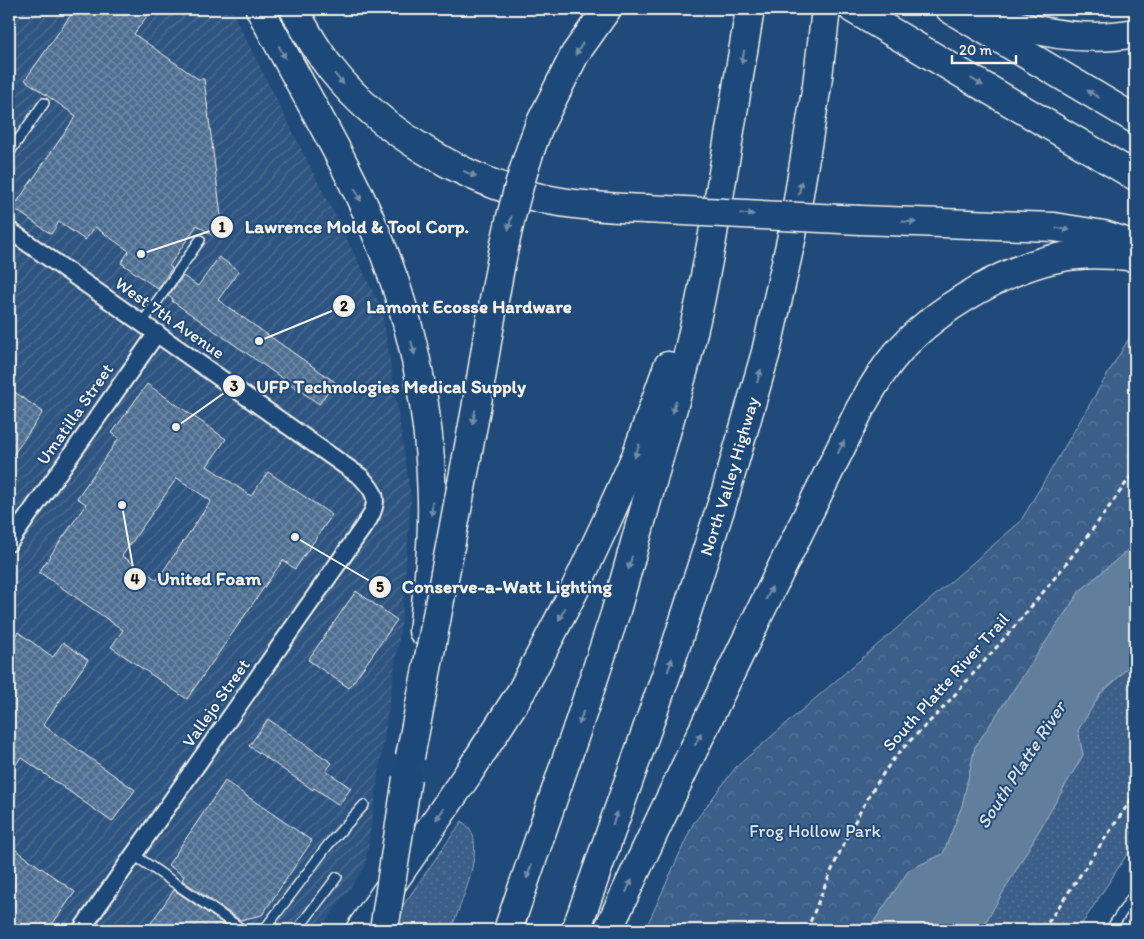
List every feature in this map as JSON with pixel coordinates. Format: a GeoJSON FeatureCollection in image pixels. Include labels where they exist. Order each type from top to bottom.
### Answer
{"type":"FeatureCollection","features":[{"type":"Feature","properties":{"kind":"highway"},"geometry":{"type":"LineString","coordinates":[[260,9],[361,200],[385,255],[418,367],[428,436],[432,501],[428,585],[410,757]]}},
{"type":"Feature","properties":{"kind":"highway"},"geometry":{"type":"LineString","coordinates":[[294,9],[314,46],[332,71],[350,90],[392,127],[428,152],[465,172],[538,197],[588,206],[860,220],[1054,227],[1104,235],[1135,245]]}},
{"type":"Feature","properties":{"kind":"highway"},"geometry":{"type":"LineString","coordinates":[[384,930],[410,757],[466,467],[501,268],[518,190],[532,144],[551,101],[575,54],[607,9]]}},
{"type":"Feature","properties":{"kind":"highway"},"geometry":{"type":"LineString","coordinates":[[508,930],[580,720],[629,567],[687,358],[712,240],[750,9]]}},
{"type":"Feature","properties":{"kind":"highway","name":"North Valley Highway"},"geometry":{"type":"LineString","coordinates":[[576,930],[670,664],[726,491],[766,352],[792,236],[817,85],[826,9]]}},
{"type":"Feature","properties":{"kind":"highway"},"geometry":{"type":"LineString","coordinates":[[853,9],[1135,176]]}},
{"type":"Feature","properties":{"kind":"highway"},"geometry":{"type":"LineString","coordinates":[[950,9],[1135,119]]}},
{"type":"Feature","properties":{"kind":"highway"},"geometry":{"type":"LineString","coordinates":[[969,9],[992,18],[1051,33],[1086,36],[1135,33]]}},
{"type":"Feature","properties":{"kind":"highway"},"geometry":{"type":"LineString","coordinates":[[360,930],[468,774],[508,712],[574,591],[636,456],[712,240]]}},
{"type":"Feature","properties":{"kind":"highway"},"geometry":{"type":"LineString","coordinates":[[608,930],[698,738],[818,492],[869,393],[894,357],[935,318],[987,285],[1017,271],[1077,255],[1105,254],[1135,257]]}},
{"type":"Feature","properties":{"kind":"street","name":"West 7th Avenue"},"geometry":{"type":"LineString","coordinates":[[9,230],[361,477],[370,486],[375,496]]}},
{"type":"Feature","properties":{"kind":"street","name":"Umatilla Street"},"geometry":{"type":"LineString","coordinates":[[9,543],[156,333]]}},
{"type":"Feature","properties":{"kind":"street","name":"Vallejo Street"},"geometry":{"type":"LineString","coordinates":[[81,930],[369,519],[375,509],[375,496]]}},
{"type":"Feature","properties":{"kind":"lane"},"geometry":{"type":"LineString","coordinates":[[9,153],[44,103]]}},
{"type":"Feature","properties":{"kind":"lane"},"geometry":{"type":"LineString","coordinates":[[142,323],[200,240]]}},
{"type":"Feature","properties":{"kind":"lane"},"geometry":{"type":"LineString","coordinates":[[264,930],[328,845],[364,805]]}},
{"type":"Feature","properties":{"kind":"lane"},"geometry":{"type":"LineString","coordinates":[[134,855],[243,930]]}},
{"type":"Feature","properties":{"kind":"lane"},"geometry":{"type":"LineString","coordinates":[[297,930],[337,877]]}},
{"type":"Feature","properties":{"kind":"lane"},"geometry":{"type":"LineString","coordinates":[[1110,930],[1135,893]]}},
{"type":"Feature","properties":{"kind":"path","name":"South Platte River Trail"},"geometry":{"type":"LineString","coordinates":[[807,930],[828,877],[850,833],[874,789],[893,760],[1025,615],[1118,496],[1135,470]]}},
{"type":"Feature","properties":{"kind":"path"},"geometry":{"type":"LineString","coordinates":[[1043,930],[1135,794]]}},
{"type":"Feature","properties":{"kind":"shaded area"},"geometry":{"type":"Polygon","coordinates":[[[22,9],[231,9],[382,309],[411,497],[402,618],[365,867],[320,930],[9,930],[9,29],[22,9]]]}},
{"type":"Feature","properties":{"kind":"green space","name":"Frog Hollow Park"},"geometry":{"type":"Polygon","coordinates":[[[1135,328],[1135,544],[1080,591],[975,747],[962,806],[943,854],[909,870],[868,930],[645,930],[693,824],[736,767],[1020,522],[1135,328]]]}},
{"type":"Feature","properties":{"kind":"green space"},"geometry":{"type":"Polygon","coordinates":[[[1135,659],[1135,842],[1078,930],[981,930],[1083,755],[1078,730],[1101,693],[1135,659]]]}},
{"type":"Feature","properties":{"kind":"green space"},"geometry":{"type":"Polygon","coordinates":[[[462,821],[470,829],[474,839],[473,865],[451,930],[386,930],[462,821]]]}},
{"type":"Feature","properties":{"kind":"water","name":"South Platte River"},"geometry":{"type":"Polygon","coordinates":[[[1135,544],[1135,659],[1101,693],[1078,730],[1083,755],[981,930],[868,930],[909,870],[943,854],[962,806],[975,747],[1080,591],[1135,544]]]}},
{"type":"Feature","properties":{"kind":"building"},"geometry":{"type":"Polygon","coordinates":[[[75,9],[152,9],[134,34],[198,79],[204,79],[222,224],[213,236],[197,225],[169,266],[172,268],[158,289],[121,263],[129,251],[95,227],[85,240],[59,222],[51,234],[13,208],[76,116],[25,80],[75,9]]]}},
{"type":"Feature","properties":{"kind":"building"},"geometry":{"type":"Polygon","coordinates":[[[219,257],[239,271],[218,300],[335,382],[319,404],[172,301],[173,299],[168,296],[183,276],[198,286],[219,257]]]}},
{"type":"Feature","properties":{"kind":"building"},"geometry":{"type":"Polygon","coordinates":[[[147,384],[226,439],[207,466],[251,496],[268,472],[332,515],[295,569],[283,560],[187,699],[111,647],[123,630],[39,572],[86,504],[77,498],[119,438],[112,433],[147,384]],[[177,478],[122,556],[157,580],[211,501],[177,478]]]}},
{"type":"Feature","properties":{"kind":"building"},"geometry":{"type":"Polygon","coordinates":[[[9,388],[43,412],[9,461],[9,388]]]}},
{"type":"Feature","properties":{"kind":"building"},"geometry":{"type":"Polygon","coordinates":[[[356,591],[397,620],[349,688],[308,660],[356,591]]]}},
{"type":"Feature","properties":{"kind":"building"},"geometry":{"type":"Polygon","coordinates":[[[18,632],[53,657],[63,642],[88,660],[43,725],[135,790],[112,822],[21,757],[9,775],[9,645],[18,632]]]}},
{"type":"Feature","properties":{"kind":"building"},"geometry":{"type":"Polygon","coordinates":[[[268,719],[332,763],[326,771],[351,788],[339,805],[314,788],[313,790],[249,746],[268,719]]]}},
{"type":"Feature","properties":{"kind":"building"},"geometry":{"type":"Polygon","coordinates":[[[225,781],[312,841],[262,915],[240,920],[182,880],[184,876],[168,865],[225,781]]]}},
{"type":"Feature","properties":{"kind":"building"},"geometry":{"type":"Polygon","coordinates":[[[9,845],[75,892],[48,930],[9,930],[9,845]]]}},
{"type":"Feature","properties":{"kind":"building"},"geometry":{"type":"Polygon","coordinates":[[[174,890],[224,924],[221,925],[228,930],[146,930],[174,890]]]}},
{"type":"Feature","properties":{"kind":"railway"},"geometry":{"type":"LineString","coordinates":[[9,18],[15,9]]}},
{"type":"Feature","properties":{"kind":"place","name":"Lawrence Mold & Tool Corp."},"geometry":{"type":"Point","coordinates":[141,254]}},
{"type":"Feature","properties":{"kind":"place","name":"Lamont Ecosse Hardware"},"geometry":{"type":"Point","coordinates":[259,341]}},
{"type":"Feature","properties":{"kind":"place","name":"UFP Technologies Medical Supply"},"geometry":{"type":"Point","coordinates":[176,427]}},
{"type":"Feature","properties":{"kind":"place","name":"United Foam"},"geometry":{"type":"Point","coordinates":[122,505]}},
{"type":"Feature","properties":{"kind":"place","name":"Conserve-a-Watt Lighting"},"geometry":{"type":"Point","coordinates":[295,537]}}]}
